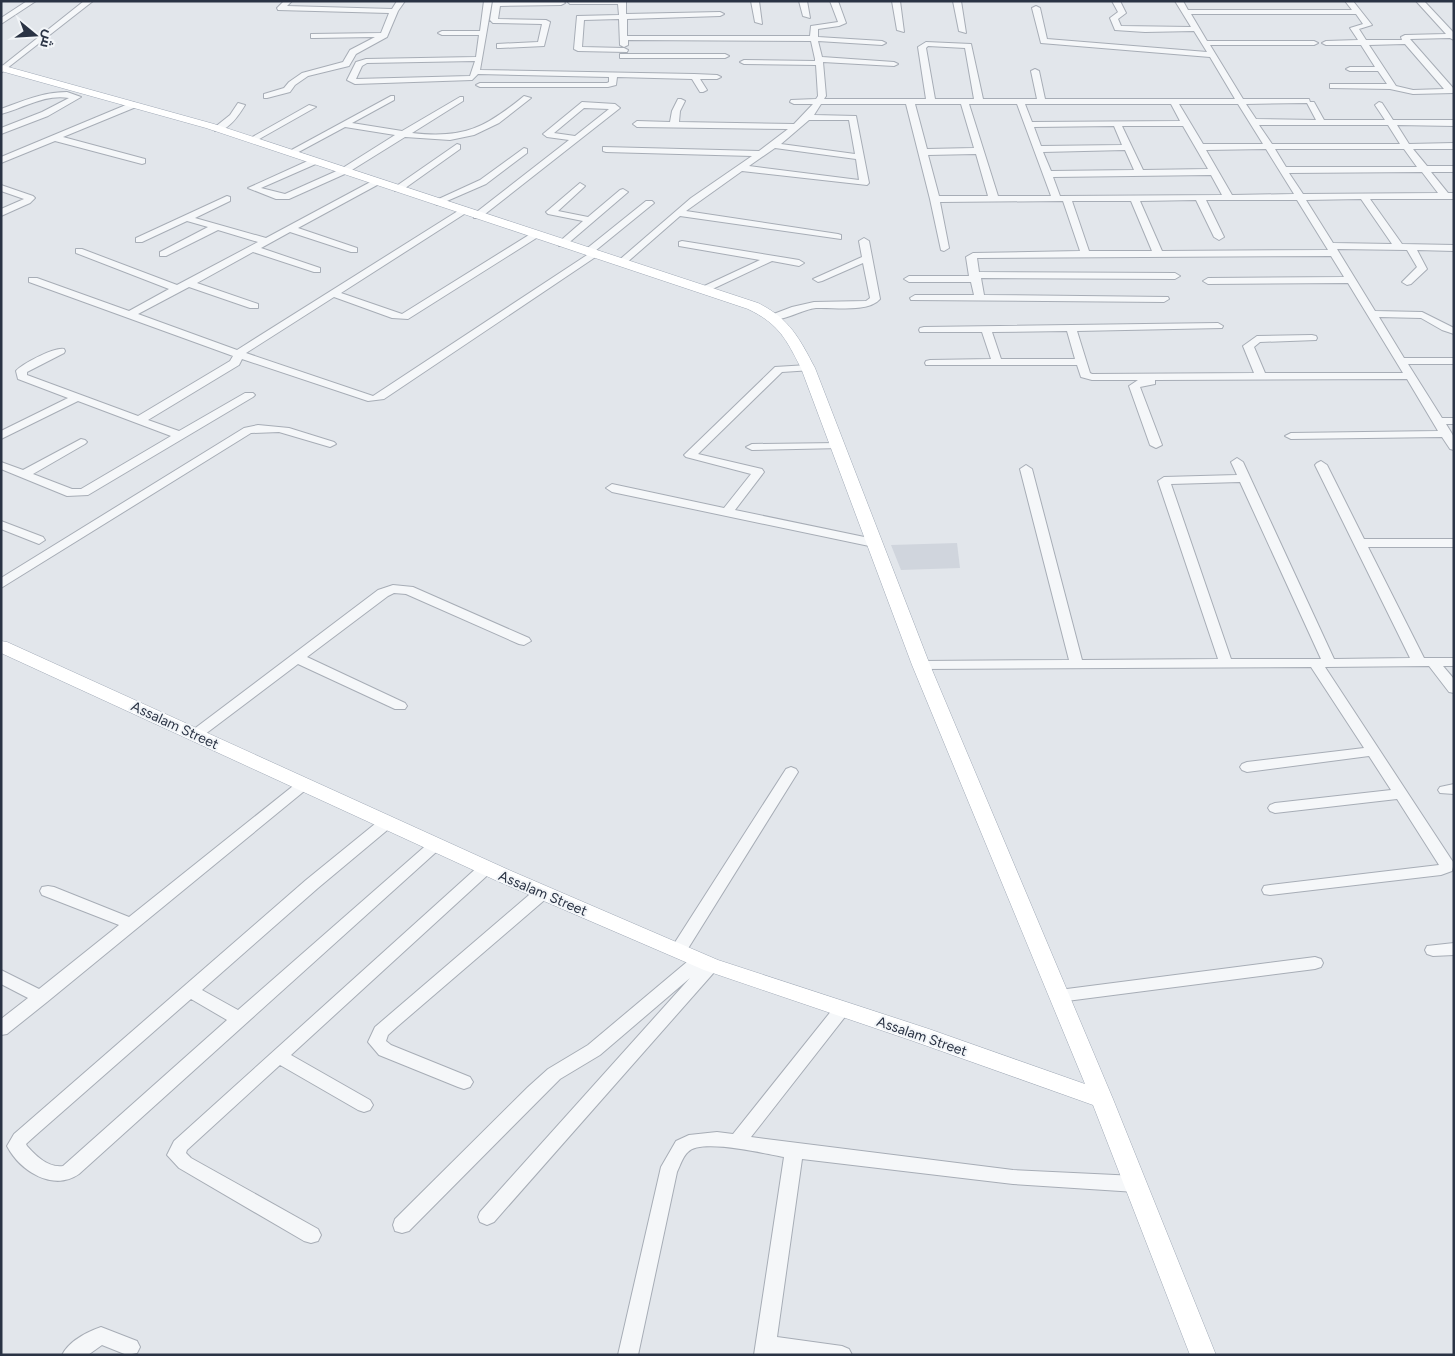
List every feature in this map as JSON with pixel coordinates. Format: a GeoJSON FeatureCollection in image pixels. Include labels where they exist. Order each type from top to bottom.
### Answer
{"type":"FeatureCollection","features":[{"type":"Feature","properties":{"kind":"main road"},"geometry":{"type":"LineString","coordinates":[[3,70],[218,129],[753,306],[775,317],[789,331],[808,368],[921,665],[1102,1099],[1203,1355]]}},
{"type":"Feature","properties":{"kind":"main road","name":"Assalam Street"},"geometry":{"type":"LineString","coordinates":[[1,646],[386,823],[678,952],[1102,1099]]}},
{"type":"Feature","properties":{"kind":"street"},"geometry":{"type":"LineString","coordinates":[[1,22],[32,1]]}},
{"type":"Feature","properties":{"kind":"street"},"geometry":{"type":"LineString","coordinates":[[3,70],[90,1]]}},
{"type":"Feature","properties":{"kind":"street"},"geometry":{"type":"LineString","coordinates":[[288,1],[281,8],[394,11]]}},
{"type":"Feature","properties":{"kind":"street"},"geometry":{"type":"LineString","coordinates":[[267,96],[287,90],[290,84],[298,78],[346,64],[353,52],[384,35],[394,11],[401,1]]}},
{"type":"Feature","properties":{"kind":"street"},"geometry":{"type":"LineString","coordinates":[[755,1],[759,22]]}},
{"type":"Feature","properties":{"kind":"street"},"geometry":{"type":"LineString","coordinates":[[803,1],[807,16]]}},
{"type":"Feature","properties":{"kind":"street"},"geometry":{"type":"LineString","coordinates":[[621,263],[697,198],[742,168],[795,127],[820,102],[822,96],[819,61],[814,39],[815,27],[842,24],[834,1]]}},
{"type":"Feature","properties":{"kind":"street"},"geometry":{"type":"LineString","coordinates":[[896,1],[901,30]]}},
{"type":"Feature","properties":{"kind":"street"},"geometry":{"type":"LineString","coordinates":[[957,1],[963,31]]}},
{"type":"Feature","properties":{"kind":"street"},"geometry":{"type":"LineString","coordinates":[[1116,1],[1122,13],[1114,18],[1118,28],[1145,30],[1196,29]]}},
{"type":"Feature","properties":{"kind":"street"},"geometry":{"type":"LineString","coordinates":[[1179,1],[1454,446]]}},
{"type":"Feature","properties":{"kind":"street"},"geometry":{"type":"LineString","coordinates":[[1348,1],[1368,25],[1354,28],[1393,88]]}},
{"type":"Feature","properties":{"kind":"street"},"geometry":{"type":"LineString","coordinates":[[1420,1],[1453,37]]}},
{"type":"Feature","properties":{"kind":"street"},"geometry":{"type":"LineString","coordinates":[[494,2],[561,3]]}},
{"type":"Feature","properties":{"kind":"street"},"geometry":{"type":"LineString","coordinates":[[478,59],[366,61],[359,64],[351,80],[355,82],[468,79],[475,77],[483,33],[494,2]]}},
{"type":"Feature","properties":{"kind":"street"},"geometry":{"type":"LineString","coordinates":[[494,2],[494,20],[496,21],[546,22],[541,44],[500,46]]}},
{"type":"Feature","properties":{"kind":"street"},"geometry":{"type":"LineString","coordinates":[[480,85],[608,85],[613,83],[624,53],[622,2],[570,2]]}},
{"type":"Feature","properties":{"kind":"street"},"geometry":{"type":"LineString","coordinates":[[542,18],[543,3]]}},
{"type":"Feature","properties":{"kind":"street"},"geometry":{"type":"LineString","coordinates":[[1036,8],[1044,41],[1213,55]]}},
{"type":"Feature","properties":{"kind":"street"},"geometry":{"type":"LineString","coordinates":[[1186,12],[1358,12]]}},
{"type":"Feature","properties":{"kind":"street"},"geometry":{"type":"LineString","coordinates":[[717,77],[617,74],[592,62],[578,49],[580,18],[720,14]]}},
{"type":"Feature","properties":{"kind":"street"},"geometry":{"type":"LineString","coordinates":[[442,34],[483,33]]}},
{"type":"Feature","properties":{"kind":"street"},"geometry":{"type":"LineString","coordinates":[[314,36],[384,35]]}},
{"type":"Feature","properties":{"kind":"street"},"geometry":{"type":"LineString","coordinates":[[1452,91],[1407,42],[1406,36],[1453,37]]}},
{"type":"Feature","properties":{"kind":"street"},"geometry":{"type":"LineString","coordinates":[[624,38],[814,39],[882,43]]}},
{"type":"Feature","properties":{"kind":"street"},"geometry":{"type":"LineString","coordinates":[[1326,43],[1407,42]]}},
{"type":"Feature","properties":{"kind":"street"},"geometry":{"type":"LineString","coordinates":[[1205,43],[1314,43]]}},
{"type":"Feature","properties":{"kind":"street"},"geometry":{"type":"LineString","coordinates":[[931,102],[922,47],[926,44],[968,46],[979,102]]}},
{"type":"Feature","properties":{"kind":"street"},"geometry":{"type":"LineString","coordinates":[[476,72],[592,62],[624,53],[725,56]]}},
{"type":"Feature","properties":{"kind":"street"},"geometry":{"type":"LineString","coordinates":[[744,62],[819,61],[894,64]]}},
{"type":"Feature","properties":{"kind":"street"},"geometry":{"type":"LineString","coordinates":[[1350,69],[1381,69]]}},
{"type":"Feature","properties":{"kind":"street"},"geometry":{"type":"LineString","coordinates":[[1035,71],[1042,102]]}},
{"type":"Feature","properties":{"kind":"street"},"geometry":{"type":"LineString","coordinates":[[694,76],[703,90]]}},
{"type":"Feature","properties":{"kind":"street"},"geometry":{"type":"LineString","coordinates":[[1332,86],[1393,88],[1409,92],[1452,91]]}},
{"type":"Feature","properties":{"kind":"street"},"geometry":{"type":"LineString","coordinates":[[1352,87],[1358,98]]}},
{"type":"Feature","properties":{"kind":"street"},"geometry":{"type":"LineString","coordinates":[[1,112],[48,94],[77,97],[45,114],[3,128]]}},
{"type":"Feature","properties":{"kind":"street"},"geometry":{"type":"LineString","coordinates":[[290,153],[391,98]]}},
{"type":"Feature","properties":{"kind":"street"},"geometry":{"type":"LineString","coordinates":[[344,124],[445,138],[472,133],[501,117],[527,98]]}},
{"type":"Feature","properties":{"kind":"street"},"geometry":{"type":"LineString","coordinates":[[315,161],[253,188],[279,197],[286,197],[344,171],[407,134],[460,99]]}},
{"type":"Feature","properties":{"kind":"street"},"geometry":{"type":"LineString","coordinates":[[674,125],[680,101]]}},
{"type":"Feature","properties":{"kind":"street"},"geometry":{"type":"LineString","coordinates":[[794,102],[1309,102],[1322,123]]}},
{"type":"Feature","properties":{"kind":"street"},"geometry":{"type":"LineString","coordinates":[[910,102],[935,199],[944,248]]}},
{"type":"Feature","properties":{"kind":"street"},"geometry":{"type":"LineString","coordinates":[[964,102],[994,199]]}},
{"type":"Feature","properties":{"kind":"street"},"geometry":{"type":"LineString","coordinates":[[1020,102],[1048,174],[1062,199],[1085,253]]}},
{"type":"Feature","properties":{"kind":"street"},"geometry":{"type":"LineString","coordinates":[[1174,102],[1229,198]]}},
{"type":"Feature","properties":{"kind":"street"},"geometry":{"type":"LineString","coordinates":[[1,160],[133,105]]}},
{"type":"Feature","properties":{"kind":"street"},"geometry":{"type":"LineString","coordinates":[[218,129],[233,117],[241,105]]}},
{"type":"Feature","properties":{"kind":"street"},"geometry":{"type":"LineString","coordinates":[[140,420],[235,363],[239,354],[334,294],[530,176],[578,139],[616,108],[582,105],[547,134],[578,139]]}},
{"type":"Feature","properties":{"kind":"street"},"geometry":{"type":"LineString","coordinates":[[1379,105],[1406,146],[1449,196]]}},
{"type":"Feature","properties":{"kind":"street"},"geometry":{"type":"LineString","coordinates":[[15,107],[45,114]]}},
{"type":"Feature","properties":{"kind":"street"},"geometry":{"type":"LineString","coordinates":[[251,140],[312,107]]}},
{"type":"Feature","properties":{"kind":"street"},"geometry":{"type":"LineString","coordinates":[[742,168],[861,184],[864,182],[853,118],[807,117]]}},
{"type":"Feature","properties":{"kind":"street"},"geometry":{"type":"LineString","coordinates":[[1253,122],[1454,123]]}},
{"type":"Feature","properties":{"kind":"street"},"geometry":{"type":"LineString","coordinates":[[1029,124],[1186,123]]}},
{"type":"Feature","properties":{"kind":"street"},"geometry":{"type":"LineString","coordinates":[[637,124],[795,127]]}},
{"type":"Feature","properties":{"kind":"street"},"geometry":{"type":"LineString","coordinates":[[1116,124],[1140,173]]}},
{"type":"Feature","properties":{"kind":"street"},"geometry":{"type":"LineString","coordinates":[[55,138],[142,162]]}},
{"type":"Feature","properties":{"kind":"street"},"geometry":{"type":"LineString","coordinates":[[772,145],[860,157]]}},
{"type":"Feature","properties":{"kind":"street"},"geometry":{"type":"LineString","coordinates":[[1200,147],[1454,146]]}},
{"type":"Feature","properties":{"kind":"street"},"geometry":{"type":"LineString","coordinates":[[398,189],[457,147]]}},
{"type":"Feature","properties":{"kind":"street"},"geometry":{"type":"LineString","coordinates":[[1038,148],[1128,148]]}},
{"type":"Feature","properties":{"kind":"street"},"geometry":{"type":"LineString","coordinates":[[606,150],[761,154]]}},
{"type":"Feature","properties":{"kind":"street"},"geometry":{"type":"LineString","coordinates":[[437,202],[483,182],[524,151]]}},
{"type":"Feature","properties":{"kind":"street"},"geometry":{"type":"LineString","coordinates":[[923,152],[979,151]]}},
{"type":"Feature","properties":{"kind":"street"},"geometry":{"type":"LineString","coordinates":[[1282,170],[1454,169]]}},
{"type":"Feature","properties":{"kind":"street"},"geometry":{"type":"LineString","coordinates":[[498,171],[530,176]]}},
{"type":"Feature","properties":{"kind":"street"},"geometry":{"type":"LineString","coordinates":[[1048,174],[1214,172]]}},
{"type":"Feature","properties":{"kind":"street"},"geometry":{"type":"LineString","coordinates":[[131,314],[376,182]]}},
{"type":"Feature","properties":{"kind":"street"},"geometry":{"type":"LineString","coordinates":[[580,186],[551,212],[590,220]]}},
{"type":"Feature","properties":{"kind":"street"},"geometry":{"type":"LineString","coordinates":[[1,188],[30,198],[1,213]]}},
{"type":"Feature","properties":{"kind":"street"},"geometry":{"type":"LineString","coordinates":[[562,244],[623,192]]}},
{"type":"Feature","properties":{"kind":"street"},"geometry":{"type":"LineString","coordinates":[[935,199],[1449,196]]}},
{"type":"Feature","properties":{"kind":"street"},"geometry":{"type":"LineString","coordinates":[[1364,197],[1398,246]]}},
{"type":"Feature","properties":{"kind":"street"},"geometry":{"type":"LineString","coordinates":[[1135,198],[1158,253]]}},
{"type":"Feature","properties":{"kind":"street"},"geometry":{"type":"LineString","coordinates":[[1200,198],[1219,237]]}},
{"type":"Feature","properties":{"kind":"street"},"geometry":{"type":"LineString","coordinates":[[139,240],[227,200]]}},
{"type":"Feature","properties":{"kind":"street"},"geometry":{"type":"LineString","coordinates":[[33,280],[239,354],[369,399],[376,399],[591,253],[649,203]]}},
{"type":"Feature","properties":{"kind":"street"},"geometry":{"type":"LineString","coordinates":[[679,214],[838,236]]}},
{"type":"Feature","properties":{"kind":"street"},"geometry":{"type":"LineString","coordinates":[[186,218],[267,241]]}},
{"type":"Feature","properties":{"kind":"street"},"geometry":{"type":"LineString","coordinates":[[162,254],[216,227]]}},
{"type":"Feature","properties":{"kind":"street"},"geometry":{"type":"LineString","coordinates":[[290,229],[354,250]]}},
{"type":"Feature","properties":{"kind":"street"},"geometry":{"type":"LineString","coordinates":[[334,294],[396,316],[404,317],[536,235]]}},
{"type":"Feature","properties":{"kind":"street"},"geometry":{"type":"LineString","coordinates":[[775,317],[814,305],[869,304],[874,299],[864,241]]}},
{"type":"Feature","properties":{"kind":"street"},"geometry":{"type":"LineString","coordinates":[[682,244],[799,263]]}},
{"type":"Feature","properties":{"kind":"street"},"geometry":{"type":"LineString","coordinates":[[980,298],[974,277],[972,255],[1158,253],[1398,246],[1454,248]]}},
{"type":"Feature","properties":{"kind":"street"},"geometry":{"type":"LineString","coordinates":[[1407,282],[1422,269],[1410,246]]}},
{"type":"Feature","properties":{"kind":"street"},"geometry":{"type":"LineString","coordinates":[[254,249],[317,270]]}},
{"type":"Feature","properties":{"kind":"street"},"geometry":{"type":"LineString","coordinates":[[79,251],[178,289]]}},
{"type":"Feature","properties":{"kind":"street"},"geometry":{"type":"LineString","coordinates":[[1063,253],[1074,287]]}},
{"type":"Feature","properties":{"kind":"street"},"geometry":{"type":"LineString","coordinates":[[704,290],[771,258]]}},
{"type":"Feature","properties":{"kind":"street"},"geometry":{"type":"LineString","coordinates":[[818,278],[867,258]]}},
{"type":"Feature","properties":{"kind":"street"},"geometry":{"type":"LineString","coordinates":[[916,298],[980,298],[1175,276]]}},
{"type":"Feature","properties":{"kind":"street"},"geometry":{"type":"LineString","coordinates":[[909,279],[974,277],[1074,287],[1164,300]]}},
{"type":"Feature","properties":{"kind":"street"},"geometry":{"type":"LineString","coordinates":[[1208,281],[1352,280]]}},
{"type":"Feature","properties":{"kind":"street"},"geometry":{"type":"LineString","coordinates":[[188,284],[254,306]]}},
{"type":"Feature","properties":{"kind":"street"},"geometry":{"type":"LineString","coordinates":[[1373,314],[1422,315],[1444,329],[1454,331]]}},
{"type":"Feature","properties":{"kind":"street"},"geometry":{"type":"LineString","coordinates":[[924,330],[1218,326]]}},
{"type":"Feature","properties":{"kind":"street"},"geometry":{"type":"LineString","coordinates":[[1071,328],[1085,375],[1092,378],[1261,376],[1413,379]]}},
{"type":"Feature","properties":{"kind":"street"},"geometry":{"type":"LineString","coordinates":[[986,329],[998,362]]}},
{"type":"Feature","properties":{"kind":"street"},"geometry":{"type":"LineString","coordinates":[[1261,376],[1248,346],[1251,342],[1256,339],[1312,338]]}},
{"type":"Feature","properties":{"kind":"street"},"geometry":{"type":"LineString","coordinates":[[60,351],[21,371],[22,378],[180,436]]}},
{"type":"Feature","properties":{"kind":"street"},"geometry":{"type":"LineString","coordinates":[[1402,361],[1454,360]]}},
{"type":"Feature","properties":{"kind":"street"},"geometry":{"type":"LineString","coordinates":[[930,363],[1081,362]]}},
{"type":"Feature","properties":{"kind":"street"},"geometry":{"type":"LineString","coordinates":[[727,512],[758,472],[690,455],[779,369],[808,368]]}},
{"type":"Feature","properties":{"kind":"street"},"geometry":{"type":"LineString","coordinates":[[1156,445],[1134,386],[1143,382],[1413,379]]}},
{"type":"Feature","properties":{"kind":"street"},"geometry":{"type":"LineString","coordinates":[[1,465],[71,493],[78,494],[90,489],[249,395]]}},
{"type":"Feature","properties":{"kind":"street"},"geometry":{"type":"LineString","coordinates":[[1,436],[76,398]]}},
{"type":"Feature","properties":{"kind":"street"},"geometry":{"type":"LineString","coordinates":[[1438,421],[1454,421]]}},
{"type":"Feature","properties":{"kind":"street"},"geometry":{"type":"LineString","coordinates":[[1,584],[248,430],[262,426],[274,427],[330,444]]}},
{"type":"Feature","properties":{"kind":"street"},"geometry":{"type":"LineString","coordinates":[[1291,436],[1446,434]]}},
{"type":"Feature","properties":{"kind":"street"},"geometry":{"type":"LineString","coordinates":[[24,474],[81,442]]}},
{"type":"Feature","properties":{"kind":"street"},"geometry":{"type":"LineString","coordinates":[[752,447],[838,446]]}},
{"type":"Feature","properties":{"kind":"street"},"geometry":{"type":"LineString","coordinates":[[1237,462],[1322,662],[1374,752],[1446,862],[1446,869],[1270,890]]}},
{"type":"Feature","properties":{"kind":"street"},"geometry":{"type":"LineString","coordinates":[[1321,465],[1360,543],[1426,662],[1454,689]]}},
{"type":"Feature","properties":{"kind":"street"},"geometry":{"type":"LineString","coordinates":[[1026,469],[1077,665]]}},
{"type":"Feature","properties":{"kind":"street"},"geometry":{"type":"LineString","coordinates":[[1226,663],[1164,481],[1244,478]]}},
{"type":"Feature","properties":{"kind":"street"},"geometry":{"type":"LineString","coordinates":[[612,488],[874,542]]}},
{"type":"Feature","properties":{"kind":"street"},"geometry":{"type":"LineString","coordinates":[[1,525],[39,540]]}},
{"type":"Feature","properties":{"kind":"street"},"geometry":{"type":"LineString","coordinates":[[1360,543],[1454,543]]}},
{"type":"Feature","properties":{"kind":"street"},"geometry":{"type":"LineString","coordinates":[[196,735],[383,593],[400,589],[408,590],[524,640]]}},
{"type":"Feature","properties":{"kind":"street"},"geometry":{"type":"LineString","coordinates":[[297,658],[400,706]]}},
{"type":"Feature","properties":{"kind":"street"},"geometry":{"type":"LineString","coordinates":[[921,665],[1454,662]]}},
{"type":"Feature","properties":{"kind":"street"},"geometry":{"type":"LineString","coordinates":[[1247,767],[1374,752]]}},
{"type":"Feature","properties":{"kind":"street"},"geometry":{"type":"LineString","coordinates":[[678,952],[738,853],[791,772]]}},
{"type":"Feature","properties":{"kind":"street"},"geometry":{"type":"LineString","coordinates":[[1,1029],[303,785]]}},
{"type":"Feature","properties":{"kind":"street"},"geometry":{"type":"LineString","coordinates":[[1275,808],[1402,794]]}},
{"type":"Feature","properties":{"kind":"street"},"geometry":{"type":"LineString","coordinates":[[386,823],[20,1139],[16,1146],[21,1152],[45,1171],[54,1174],[67,1173],[436,845]]}},
{"type":"Feature","properties":{"kind":"street"},"geometry":{"type":"LineString","coordinates":[[311,1235],[176,1155],[180,1146],[486,868]]}},
{"type":"Feature","properties":{"kind":"street"},"geometry":{"type":"LineString","coordinates":[[48,891],[132,924]]}},
{"type":"Feature","properties":{"kind":"street"},"geometry":{"type":"LineString","coordinates":[[464,1082],[385,1050],[377,1042],[382,1032],[392,1022],[542,893]]}},
{"type":"Feature","properties":{"kind":"street"},"geometry":{"type":"LineString","coordinates":[[1433,950],[1454,948]]}},
{"type":"Feature","properties":{"kind":"street"},"geometry":{"type":"LineString","coordinates":[[487,1217],[706,963]]}},
{"type":"Feature","properties":{"kind":"street"},"geometry":{"type":"LineString","coordinates":[[402,1225],[554,1074],[594,1050],[706,963]]}},
{"type":"Feature","properties":{"kind":"street"},"geometry":{"type":"LineString","coordinates":[[1059,996],[1316,963]]}},
{"type":"Feature","properties":{"kind":"street"},"geometry":{"type":"LineString","coordinates":[[1,976],[41,998]]}},
{"type":"Feature","properties":{"kind":"street"},"geometry":{"type":"LineString","coordinates":[[191,990],[239,1019]]}},
{"type":"Feature","properties":{"kind":"street"},"geometry":{"type":"LineString","coordinates":[[737,1142],[842,1009]]}},
{"type":"Feature","properties":{"kind":"street"},"geometry":{"type":"LineString","coordinates":[[279,1056],[364,1105]]}},
{"type":"Feature","properties":{"kind":"street"},"geometry":{"type":"LineString","coordinates":[[628,1355],[661,1198],[672,1162],[682,1146],[695,1140],[717,1138],[794,1151],[1013,1177],[1136,1184]]}},
{"type":"Feature","properties":{"kind":"street"},"geometry":{"type":"LineString","coordinates":[[794,1151],[765,1350],[842,1355]]}},
{"type":"Feature","properties":{"kind":"street"},"geometry":{"type":"LineString","coordinates":[[72,1355],[88,1342],[101,1336],[130,1347]]}},
{"type":"Feature","properties":{"kind":"shaded area"},"geometry":{"type":"Polygon","coordinates":[[[957,543],[960,568],[901,570],[891,545],[957,543]]]}}]}
